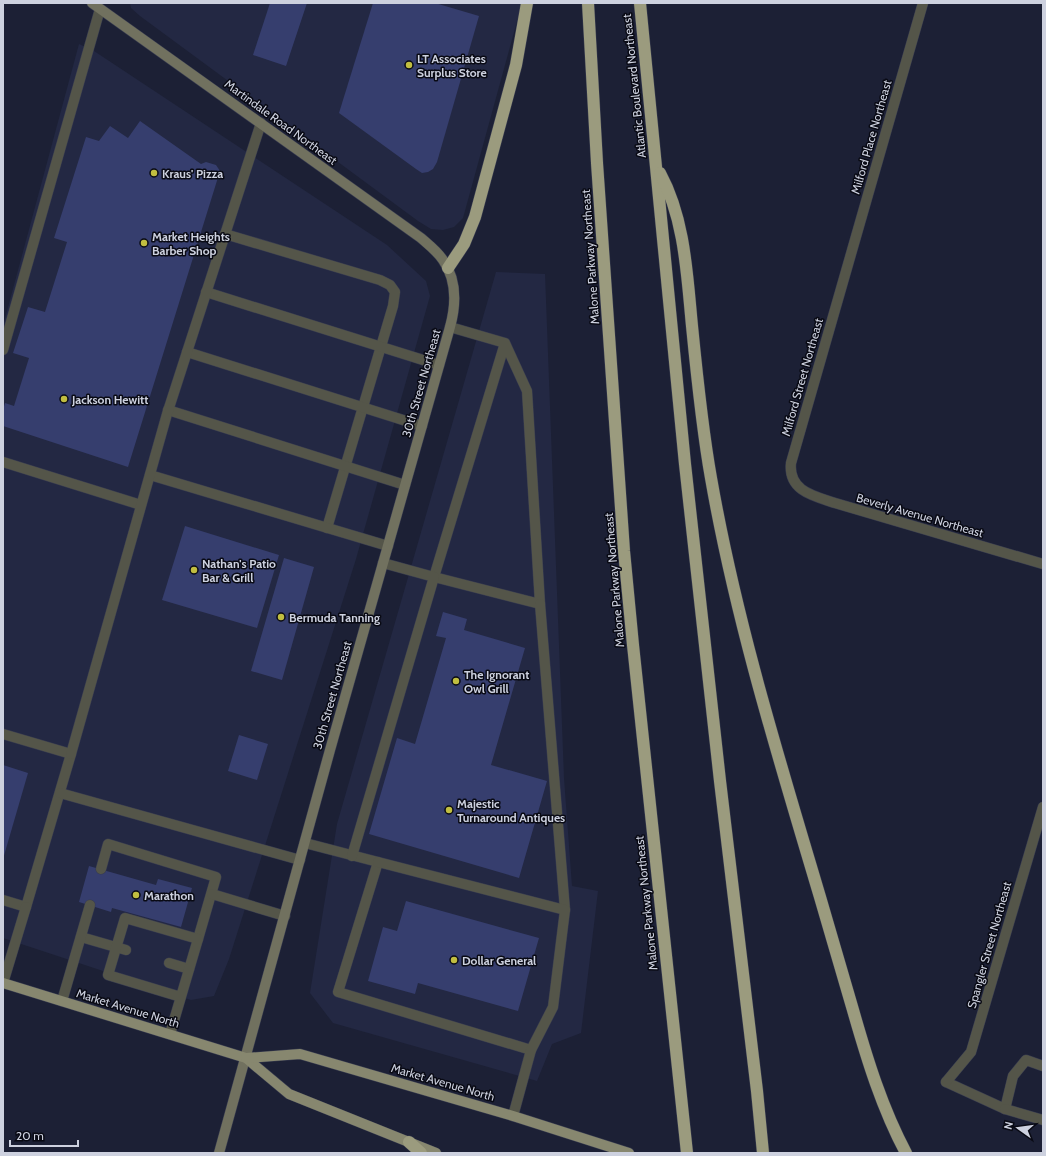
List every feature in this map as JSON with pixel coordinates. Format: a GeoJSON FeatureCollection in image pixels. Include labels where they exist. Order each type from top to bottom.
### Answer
{"type":"FeatureCollection","features":[{"type":"Feature","properties":{"kind":"highway"},"geometry":{"type":"LineString","coordinates":[[448,268],[464,244],[475,217],[516,66],[527,3]]}},
{"type":"Feature","properties":{"kind":"highway","name":"Malone Parkway Northeast"},"geometry":{"type":"LineString","coordinates":[[588,3],[597,163],[624,551],[687,1153]]}},
{"type":"Feature","properties":{"kind":"highway","name":"Atlantic Boulevard Northeast"},"geometry":{"type":"LineString","coordinates":[[640,3],[656,166]]}},
{"type":"Feature","properties":{"kind":"highway"},"geometry":{"type":"LineString","coordinates":[[656,166],[695,554],[763,1153]]}},
{"type":"Feature","properties":{"kind":"highway"},"geometry":{"type":"LineString","coordinates":[[656,166],[665,182],[672,200],[679,227],[685,264],[696,372],[708,464],[726,554],[746,638],[774,742],[866,1054],[888,1115],[906,1153]]}},
{"type":"Feature","properties":{"kind":"highway"},"geometry":{"type":"LineString","coordinates":[[409,1142],[421,1153]]}},
{"type":"Feature","properties":{"kind":"main road","name":"Martindale Road Northeast"},"geometry":{"type":"LineString","coordinates":[[98,5],[421,238],[439,254],[448,268]]}},
{"type":"Feature","properties":{"kind":"main road","name":"30th Street Northeast"},"geometry":{"type":"LineString","coordinates":[[219,1153],[450,327],[454,307],[454,290],[448,268]]}},
{"type":"Feature","properties":{"kind":"main road","name":"Market Avenue North"},"geometry":{"type":"LineString","coordinates":[[3,983],[246,1058],[300,1054],[512,1116],[629,1153]]}},
{"type":"Feature","properties":{"kind":"main road","name":"Market Avenue North"},"geometry":{"type":"LineString","coordinates":[[246,1058],[289,1094],[436,1153]]}},
{"type":"Feature","properties":{"kind":"street","name":"Milford Place Northeast"},"geometry":{"type":"LineString","coordinates":[[844,279],[924,3]]}},
{"type":"Feature","properties":{"kind":"street"},"geometry":{"type":"LineString","coordinates":[[3,350],[98,5]]}},
{"type":"Feature","properties":{"kind":"street"},"geometry":{"type":"LineString","coordinates":[[3,983],[60,793],[168,410],[261,123]]}},
{"type":"Feature","properties":{"kind":"street"},"geometry":{"type":"LineString","coordinates":[[224,234],[388,284],[394,290],[395,296],[327,528]]}},
{"type":"Feature","properties":{"kind":"street","name":"Milford Street Northeast"},"geometry":{"type":"LineString","coordinates":[[793,482],[790,470],[791,463],[844,279]]}},
{"type":"Feature","properties":{"kind":"street"},"geometry":{"type":"LineString","coordinates":[[206,292],[439,365]]}},
{"type":"Feature","properties":{"kind":"street"},"geometry":{"type":"LineString","coordinates":[[450,327],[505,343],[527,392],[540,604],[565,910],[552,1007],[531,1050],[512,1116]]}},
{"type":"Feature","properties":{"kind":"street"},"geometry":{"type":"LineString","coordinates":[[352,856],[505,343]]}},
{"type":"Feature","properties":{"kind":"street"},"geometry":{"type":"LineString","coordinates":[[187,352],[422,426]]}},
{"type":"Feature","properties":{"kind":"street"},"geometry":{"type":"LineString","coordinates":[[168,410],[405,485]]}},
{"type":"Feature","properties":{"kind":"street"},"geometry":{"type":"LineString","coordinates":[[3,462],[141,505]]}},
{"type":"Feature","properties":{"kind":"street"},"geometry":{"type":"LineString","coordinates":[[150,475],[388,546]]}},
{"type":"Feature","properties":{"kind":"street","name":"Beverly Avenue Northeast"},"geometry":{"type":"LineString","coordinates":[[793,482],[808,494],[835,503],[1043,564]]}},
{"type":"Feature","properties":{"kind":"street"},"geometry":{"type":"LineString","coordinates":[[383,563],[540,604]]}},
{"type":"Feature","properties":{"kind":"street"},"geometry":{"type":"LineString","coordinates":[[3,734],[71,754]]}},
{"type":"Feature","properties":{"kind":"street"},"geometry":{"type":"LineString","coordinates":[[60,793],[300,860]]}},
{"type":"Feature","properties":{"kind":"street","name":"Spangler Street Northeast"},"geometry":{"type":"LineString","coordinates":[[1005,1109],[946,1082],[971,1052],[1043,807]]}},
{"type":"Feature","properties":{"kind":"street"},"geometry":{"type":"LineString","coordinates":[[305,843],[565,910]]}},
{"type":"Feature","properties":{"kind":"street"},"geometry":{"type":"LineString","coordinates":[[101,869],[108,844],[216,877],[170,1034]]}},
{"type":"Feature","properties":{"kind":"street"},"geometry":{"type":"LineString","coordinates":[[378,862],[338,992],[531,1050]]}},
{"type":"Feature","properties":{"kind":"street"},"geometry":{"type":"LineString","coordinates":[[212,894],[285,916]]}},
{"type":"Feature","properties":{"kind":"street"},"geometry":{"type":"LineString","coordinates":[[3,900],[26,907]]}},
{"type":"Feature","properties":{"kind":"street"},"geometry":{"type":"LineString","coordinates":[[62,1001],[90,905]]}},
{"type":"Feature","properties":{"kind":"street"},"geometry":{"type":"LineString","coordinates":[[181,997],[108,975],[125,918],[198,939]]}},
{"type":"Feature","properties":{"kind":"street"},"geometry":{"type":"LineString","coordinates":[[81,937],[126,950]]}},
{"type":"Feature","properties":{"kind":"street"},"geometry":{"type":"LineString","coordinates":[[169,963],[189,969]]}},
{"type":"Feature","properties":{"kind":"street"},"geometry":{"type":"LineString","coordinates":[[1043,1066],[1026,1060],[1013,1076],[1005,1109],[1043,1120]]}},
{"type":"Feature","properties":{"kind":"shaded area"},"geometry":{"type":"Polygon","coordinates":[[[130,3],[522,3],[463,218],[454,227],[443,230],[431,229],[418,221],[140,16],[131,8],[130,3]]]}},
{"type":"Feature","properties":{"kind":"shaded area"},"geometry":{"type":"Polygon","coordinates":[[[79,44],[94,51],[387,245],[426,281],[430,296],[356,559],[229,959],[214,996],[191,1000],[3,938],[3,326],[79,44]]]}},
{"type":"Feature","properties":{"kind":"shaded area"},"geometry":{"type":"Polygon","coordinates":[[[496,272],[545,274],[564,778],[572,886],[598,891],[581,1033],[552,1044],[537,1081],[333,1023],[310,993],[337,824],[496,272]]]}},
{"type":"Feature","properties":{"kind":"building"},"geometry":{"type":"Polygon","coordinates":[[[270,3],[307,3],[286,66],[253,55],[270,3]]]}},
{"type":"Feature","properties":{"kind":"building","name":"LT Associates Surplus Store"},"geometry":{"type":"Polygon","coordinates":[[[373,3],[435,3],[479,16],[437,162],[433,169],[428,172],[422,173],[339,113],[373,3]]]}},
{"type":"Feature","properties":{"kind":"building"},"geometry":{"type":"Polygon","coordinates":[[[140,121],[201,164],[206,162],[216,165],[220,171],[128,467],[3,426],[3,410],[5,403],[14,406],[29,358],[13,353],[28,307],[45,312],[67,242],[54,238],[86,137],[99,141],[110,126],[128,138],[140,121]]]}},
{"type":"Feature","properties":{"kind":"building"},"geometry":{"type":"Polygon","coordinates":[[[185,526],[279,555],[257,628],[162,600],[185,526]]]}},
{"type":"Feature","properties":{"kind":"building"},"geometry":{"type":"Polygon","coordinates":[[[284,558],[314,567],[282,680],[251,671],[284,558]]]}},
{"type":"Feature","properties":{"kind":"building"},"geometry":{"type":"Polygon","coordinates":[[[443,612],[467,619],[464,630],[525,648],[491,765],[547,781],[519,878],[369,834],[397,738],[415,744],[446,638],[436,636],[443,612]]]}},
{"type":"Feature","properties":{"kind":"building"},"geometry":{"type":"Polygon","coordinates":[[[239,735],[268,744],[257,780],[228,771],[239,735]]]}},
{"type":"Feature","properties":{"kind":"building"},"geometry":{"type":"Polygon","coordinates":[[[3,765],[28,773],[3,859],[3,765]]]}},
{"type":"Feature","properties":{"kind":"building","name":"Marathon"},"geometry":{"type":"Polygon","coordinates":[[[89,866],[156,885],[158,879],[192,888],[181,927],[112,908],[111,912],[79,902],[89,866]]]}},
{"type":"Feature","properties":{"kind":"building","name":"Dollar General"},"geometry":{"type":"Polygon","coordinates":[[[406,901],[539,938],[518,1011],[418,983],[415,994],[368,981],[383,927],[397,931],[406,901]]]}},
{"type":"Feature","properties":{"kind":"place","name":"LT Associates Surplus Store"},"geometry":{"type":"Point","coordinates":[409,65]}},
{"type":"Feature","properties":{"kind":"place","name":"Kraus' Pizza"},"geometry":{"type":"Point","coordinates":[154,173]}},
{"type":"Feature","properties":{"kind":"place","name":"Market Heights Barber Shop"},"geometry":{"type":"Point","coordinates":[144,243]}},
{"type":"Feature","properties":{"kind":"place","name":"Jackson Hewitt"},"geometry":{"type":"Point","coordinates":[64,399]}},
{"type":"Feature","properties":{"kind":"place","name":"Nathan's Patio Bar & Grill"},"geometry":{"type":"Point","coordinates":[194,570]}},
{"type":"Feature","properties":{"kind":"place","name":"Bermuda Tanning"},"geometry":{"type":"Point","coordinates":[281,617]}},
{"type":"Feature","properties":{"kind":"place","name":"The Ignorant Owl Grill"},"geometry":{"type":"Point","coordinates":[456,681]}},
{"type":"Feature","properties":{"kind":"place","name":"Majestic Turnaround Antiques"},"geometry":{"type":"Point","coordinates":[449,810]}},
{"type":"Feature","properties":{"kind":"place","name":"Marathon"},"geometry":{"type":"Point","coordinates":[136,895]}},
{"type":"Feature","properties":{"kind":"place","name":"Dollar General"},"geometry":{"type":"Point","coordinates":[454,960]}}]}
